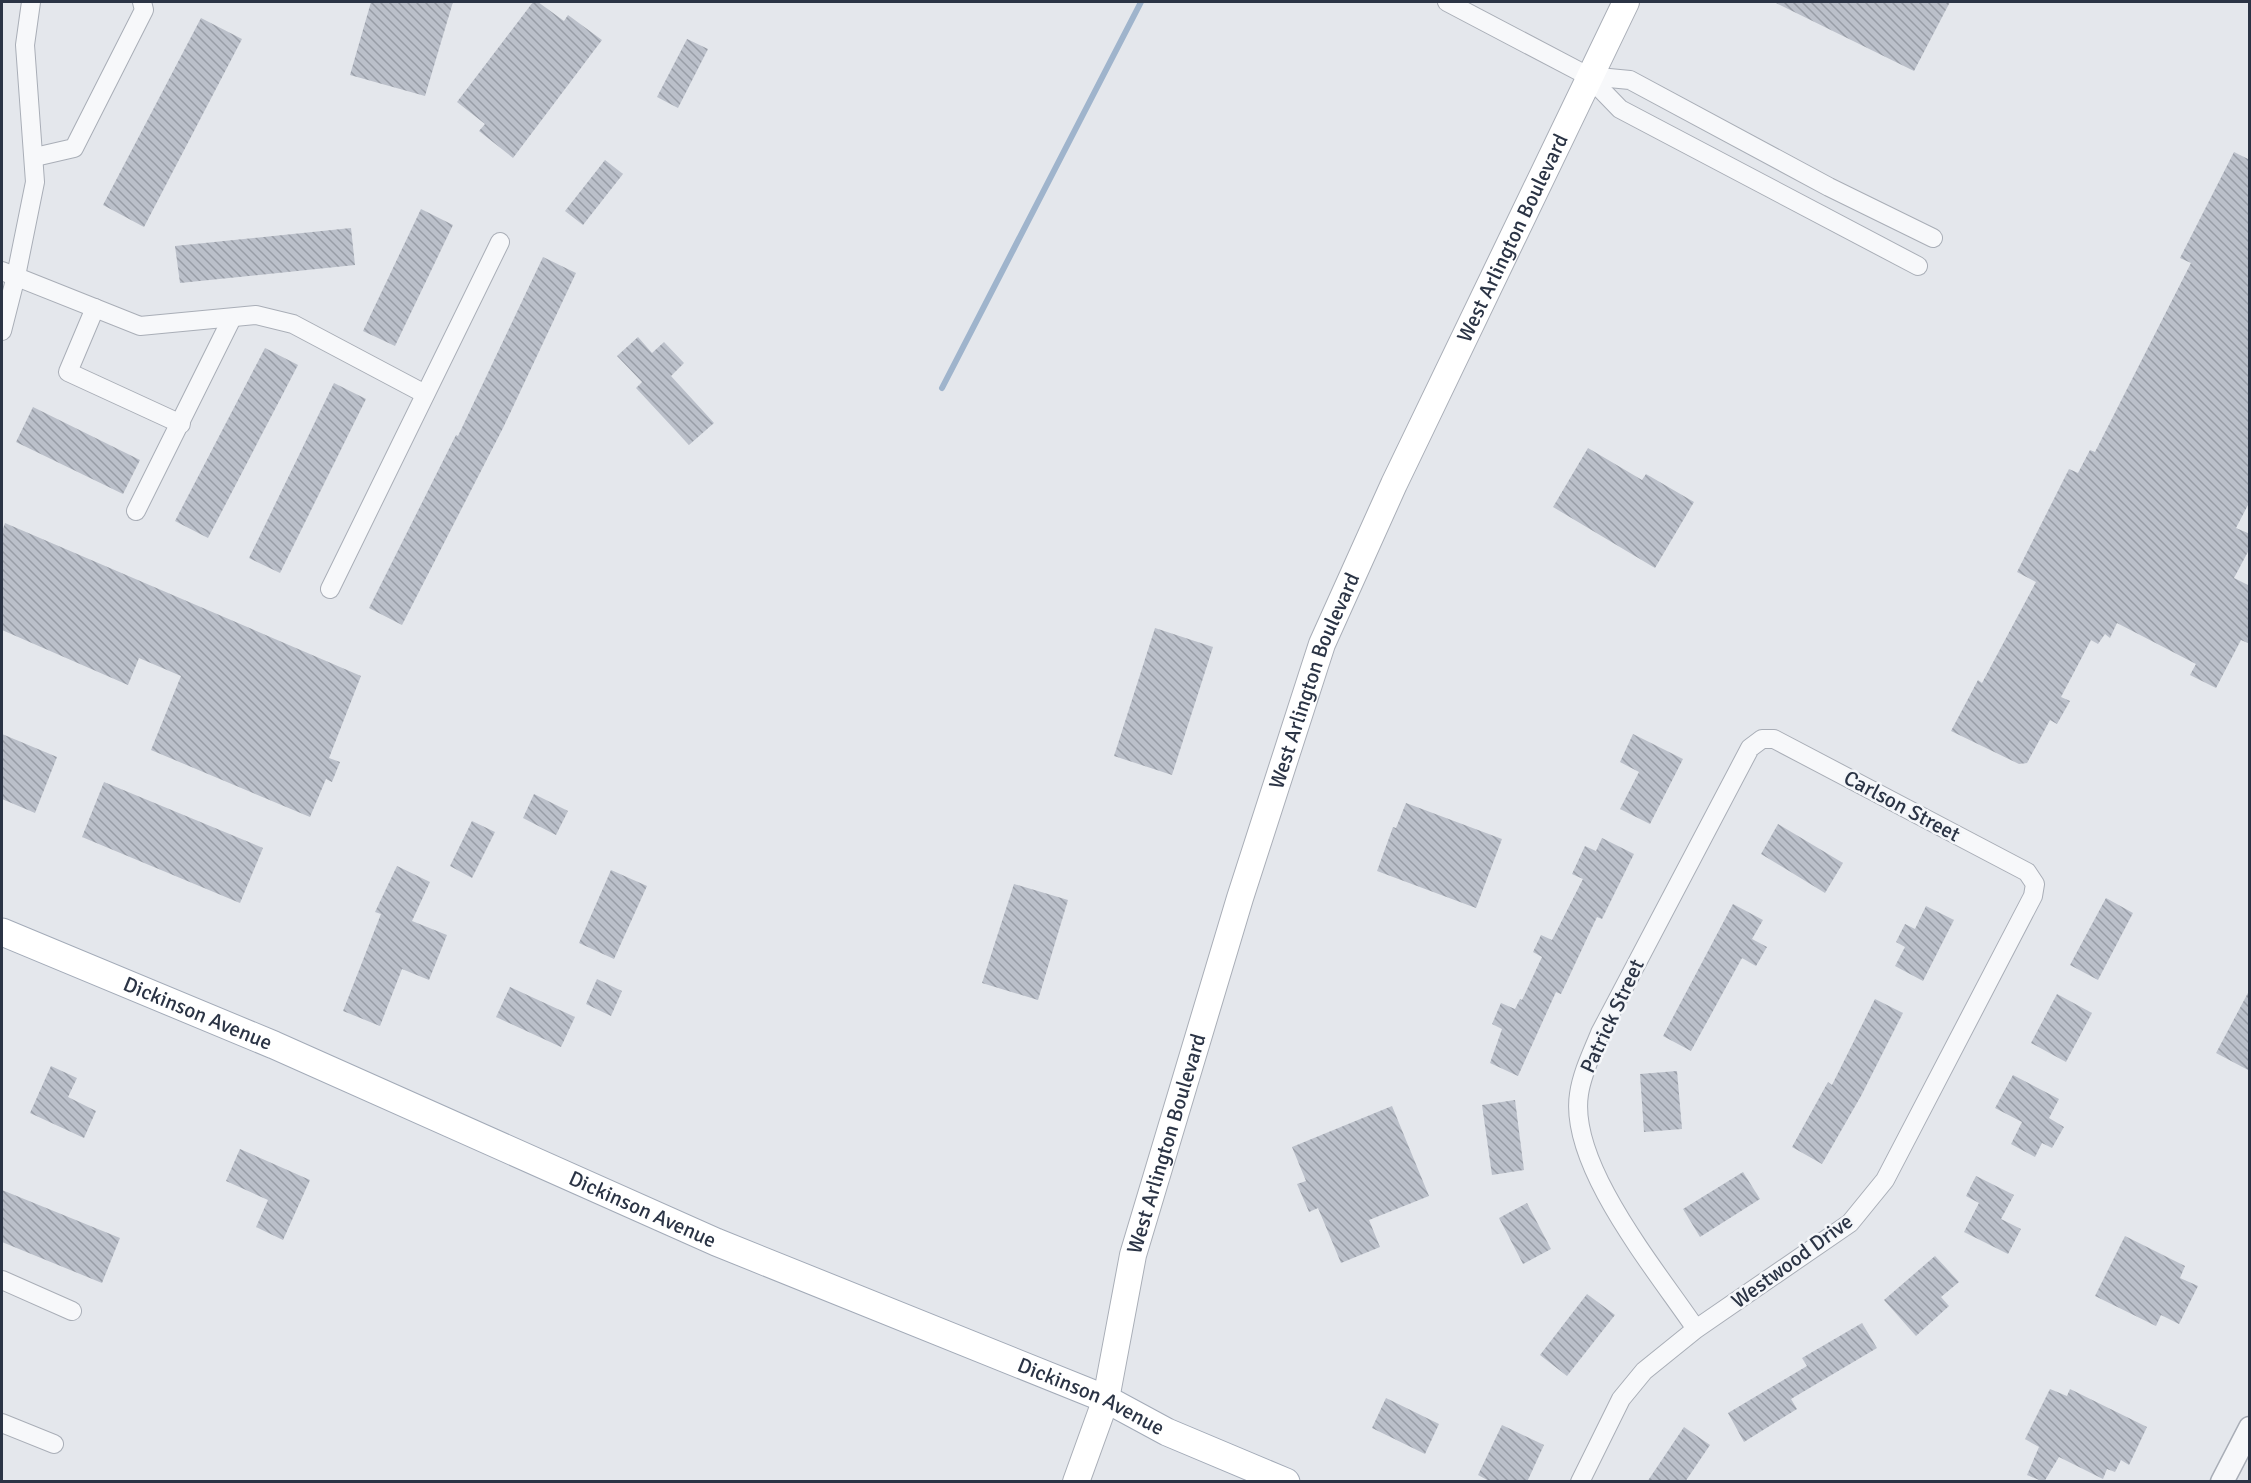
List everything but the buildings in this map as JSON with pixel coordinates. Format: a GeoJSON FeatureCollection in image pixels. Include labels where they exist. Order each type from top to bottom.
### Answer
{"type":"FeatureCollection","features":[{"type":"Feature","properties":{"kind":"main road","name":"West Arlington Boulevard"},"geometry":{"type":"LineString","coordinates":[[1076,1482],[1106,1399],[1133,1255],[1240,898],[1322,644],[1394,484],[1588,76],[1626,2]]}},
{"type":"Feature","properties":{"kind":"main road","name":"Dickinson Avenue"},"geometry":{"type":"LineString","coordinates":[[2,932],[241,1031],[717,1242],[1106,1399],[1167,1432],[1286,1482]]}},
{"type":"Feature","properties":{"kind":"street"},"geometry":{"type":"LineString","coordinates":[[2,331],[9,274],[35,182],[35,157],[25,45],[31,2]]}},
{"type":"Feature","properties":{"kind":"street"},"geometry":{"type":"LineString","coordinates":[[35,157],[74,147],[144,10],[142,2]]}},
{"type":"Feature","properties":{"kind":"street"},"geometry":{"type":"LineString","coordinates":[[1447,2],[1588,76],[1620,109],[1918,266]]}},
{"type":"Feature","properties":{"kind":"street"},"geometry":{"type":"LineString","coordinates":[[1588,76],[1630,80],[1829,187],[1933,238]]}},
{"type":"Feature","properties":{"kind":"street"},"geometry":{"type":"LineString","coordinates":[[330,589],[500,242]]}},
{"type":"Feature","properties":{"kind":"street"},"geometry":{"type":"LineString","coordinates":[[9,274],[140,326],[256,315],[293,324],[425,394]]}},
{"type":"Feature","properties":{"kind":"street"},"geometry":{"type":"LineString","coordinates":[[95,308],[68,372],[181,424]]}},
{"type":"Feature","properties":{"kind":"street"},"geometry":{"type":"LineString","coordinates":[[136,511],[232,318]]}},
{"type":"Feature","properties":{"kind":"street","name":"Carlson Street"},"geometry":{"type":"LineString","coordinates":[[1762,738],[1774,739],[2027,872],[2035,884]]}},
{"type":"Feature","properties":{"kind":"street","name":"Patrick Street"},"geometry":{"type":"LineString","coordinates":[[1696,1329],[1592,1168],[1582,1142],[1578,1095],[1585,1068],[1600,1033],[1750,748],[1762,738]]}},
{"type":"Feature","properties":{"kind":"street","name":"Westwood Drive"},"geometry":{"type":"LineString","coordinates":[[1580,1482],[1621,1399],[1644,1371],[1696,1329],[1850,1223],[1869,1202],[1885,1180],[2033,896],[2035,884]]}},
{"type":"Feature","properties":{"kind":"street"},"geometry":{"type":"LineString","coordinates":[[2,1280],[72,1311]]}},
{"type":"Feature","properties":{"kind":"street"},"geometry":{"type":"LineString","coordinates":[[2,1423],[54,1444]]}},
{"type":"Feature","properties":{"kind":"street"},"geometry":{"type":"LineString","coordinates":[[2222,1482],[2250,1428]]}},
{"type":"Feature","properties":{"kind":"waterway"},"geometry":{"type":"LineString","coordinates":[[942,388],[1141,2]]}}]}
